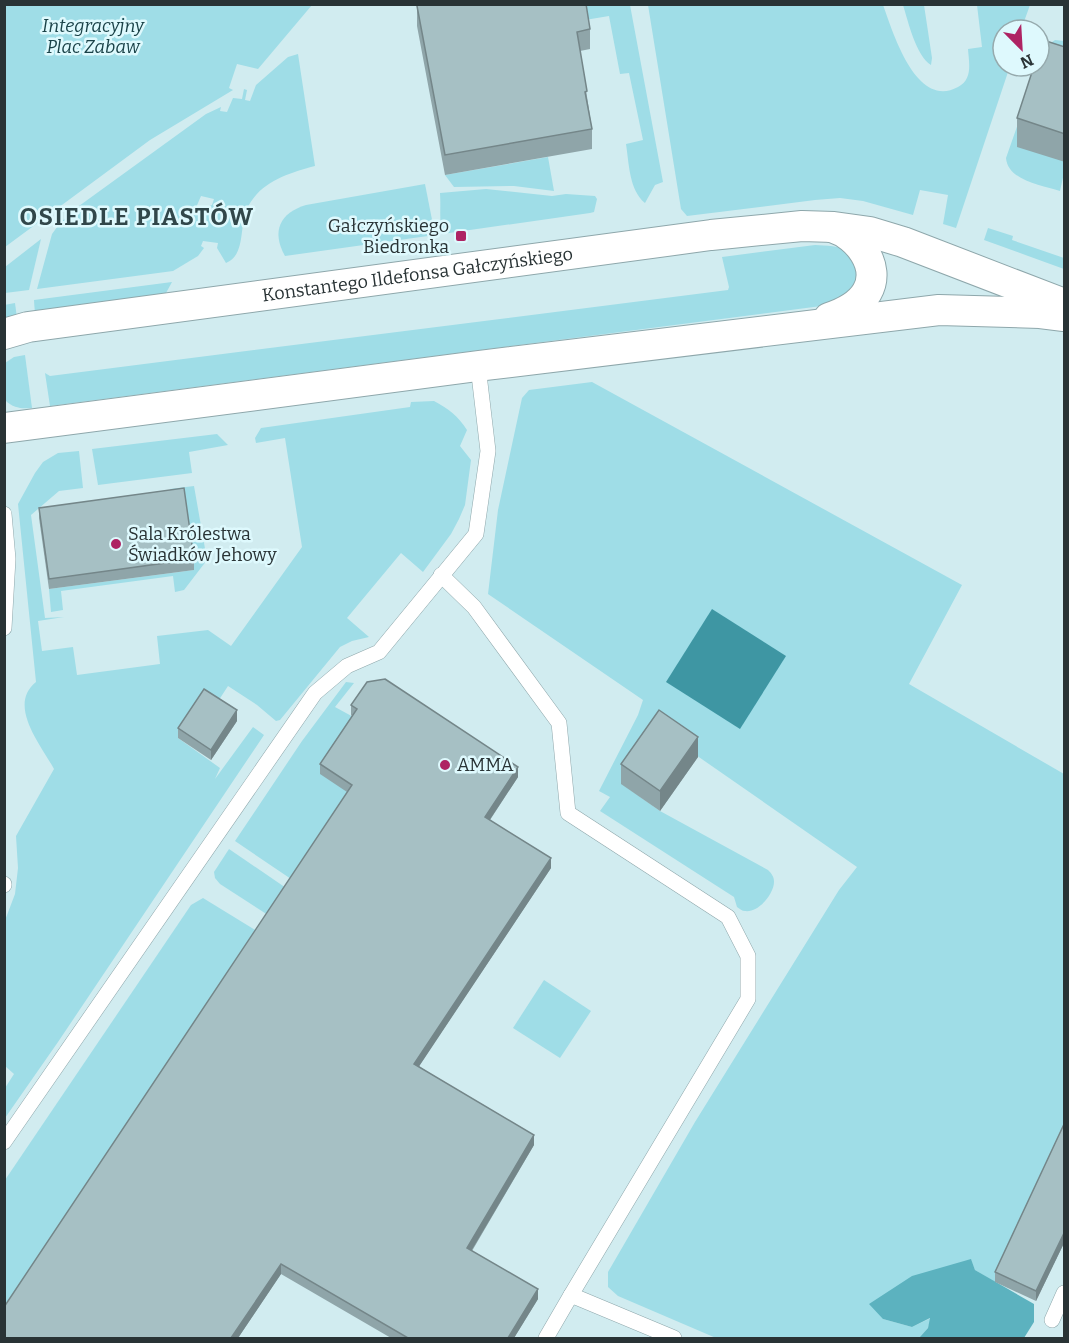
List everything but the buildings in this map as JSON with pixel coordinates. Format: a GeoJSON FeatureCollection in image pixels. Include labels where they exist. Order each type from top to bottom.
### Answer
{"type":"FeatureCollection","features":[{"type":"Feature","properties":{"kind":"street","name":"Konstantego Ildefonsa Gałczyńskiego"},"geometry":{"type":"LineString","coordinates":[[4,334],[27,327],[711,235],[791,227],[834,227],[870,232],[903,242],[1065,304]]}},
{"type":"Feature","properties":{"kind":"street"},"geometry":{"type":"LineString","coordinates":[[800,327],[848,310],[857,304],[867,291],[870,267],[860,244],[846,231],[834,227]]}},
{"type":"Feature","properties":{"kind":"street"},"geometry":{"type":"LineString","coordinates":[[4,428],[478,366],[939,310],[1065,316]]}},
{"type":"Feature","properties":{"kind":"lane"},"geometry":{"type":"LineString","coordinates":[[4,1142],[315,693],[347,666],[379,652],[476,534],[488,451],[478,366]]}},
{"type":"Feature","properties":{"kind":"lane"},"geometry":{"type":"LineString","coordinates":[[4,514],[8,559],[4,628]]}},
{"type":"Feature","properties":{"kind":"lane"},"geometry":{"type":"LineString","coordinates":[[441,575],[474,607],[559,723],[568,813],[728,918],[748,956],[748,999],[546,1338]]}},
{"type":"Feature","properties":{"kind":"lane"},"geometry":{"type":"LineString","coordinates":[[1052,1320],[1065,1293]]}},
{"type":"Feature","properties":{"kind":"lane"},"geometry":{"type":"LineString","coordinates":[[571,1295],[674,1338]]}},
{"type":"Feature","properties":{"kind":"green space","name":"Integracyjny Plac Zabaw"},"geometry":{"type":"Polygon","coordinates":[[[4,5],[312,5],[258,69],[237,64],[229,88],[233,90],[150,140],[5,247],[4,5]]]}},
{"type":"Feature","properties":{"kind":"green space"},"geometry":{"type":"Polygon","coordinates":[[[582,5],[630,5],[663,182],[655,185],[645,203],[633,184],[626,144],[643,140],[629,73],[620,74],[609,16],[585,20],[582,5]]]}},
{"type":"Feature","properties":{"kind":"green space"},"geometry":{"type":"Polygon","coordinates":[[[648,5],[883,5],[908,65],[930,88],[943,91],[963,84],[969,70],[968,49],[982,47],[977,5],[1030,5],[1025,18],[991,18],[991,78],[1006,78],[956,228],[943,224],[948,195],[920,190],[913,215],[863,201],[840,198],[687,216],[681,209],[648,5]]]}},
{"type":"Feature","properties":{"kind":"green space"},"geometry":{"type":"Polygon","coordinates":[[[903,5],[924,5],[932,58],[931,65],[917,46],[903,5]]]}},
{"type":"Feature","properties":{"kind":"green space"},"geometry":{"type":"Polygon","coordinates":[[[1055,40],[1064,41],[1064,173],[1060,191],[1019,177],[1008,166],[1006,158],[1034,78],[1051,78],[1051,43],[1055,40]]]}},
{"type":"Feature","properties":{"kind":"green space"},"geometry":{"type":"Polygon","coordinates":[[[298,54],[315,166],[276,180],[259,192],[247,209],[237,254],[232,259],[226,263],[217,248],[218,243],[203,241],[201,246],[204,248],[198,256],[173,271],[37,289],[52,234],[60,223],[79,206],[206,114],[221,107],[220,111],[227,112],[233,98],[242,99],[244,89],[247,90],[245,100],[250,101],[256,85],[288,57],[298,54]],[[201,196],[195,210],[201,212],[212,205],[214,199],[201,196]]]}},
{"type":"Feature","properties":{"kind":"green space"},"geometry":{"type":"Polygon","coordinates":[[[548,157],[554,191],[514,186],[454,187],[445,175],[548,157]]]}},
{"type":"Feature","properties":{"kind":"green space"},"geometry":{"type":"Polygon","coordinates":[[[425,184],[435,235],[285,256],[279,239],[280,224],[297,208],[425,184]]]}},
{"type":"Feature","properties":{"kind":"green space"},"geometry":{"type":"Polygon","coordinates":[[[486,189],[552,196],[566,194],[595,196],[597,199],[594,212],[590,213],[442,234],[440,193],[486,189]]]}},
{"type":"Feature","properties":{"kind":"green space"},"geometry":{"type":"Polygon","coordinates":[[[988,228],[1013,236],[1012,240],[1064,258],[1064,269],[984,240],[988,228]]]}},
{"type":"Feature","properties":{"kind":"green space"},"geometry":{"type":"Polygon","coordinates":[[[41,239],[29,290],[5,293],[5,267],[41,239]]]}},
{"type":"Feature","properties":{"kind":"green space"},"geometry":{"type":"Polygon","coordinates":[[[815,245],[841,248],[849,252],[855,260],[856,277],[853,288],[843,298],[829,305],[50,406],[45,373],[50,376],[728,290],[722,257],[815,245]]]}},
{"type":"Feature","properties":{"kind":"green space"},"geometry":{"type":"Polygon","coordinates":[[[172,282],[166,293],[35,315],[34,300],[172,282]]]}},
{"type":"Feature","properties":{"kind":"green space"},"geometry":{"type":"Polygon","coordinates":[[[15,303],[17,318],[5,322],[4,305],[15,303]]]}},
{"type":"Feature","properties":{"kind":"green space"},"geometry":{"type":"Polygon","coordinates":[[[25,355],[32,408],[17,407],[5,400],[5,363],[14,357],[25,355]]]}},
{"type":"Feature","properties":{"kind":"green space"},"geometry":{"type":"Polygon","coordinates":[[[592,382],[962,585],[909,684],[1064,774],[1064,1133],[995,1282],[975,1270],[971,1260],[883,1319],[912,1327],[931,1318],[928,1328],[919,1338],[716,1338],[618,1296],[608,1287],[608,1272],[695,1122],[839,890],[857,867],[660,730],[622,784],[660,811],[768,870],[774,882],[768,897],[755,909],[742,910],[737,907],[734,897],[600,811],[610,797],[599,791],[638,715],[643,700],[488,594],[498,510],[522,398],[529,390],[592,382]]]}},
{"type":"Feature","properties":{"kind":"green space"},"geometry":{"type":"Polygon","coordinates":[[[434,401],[453,413],[467,430],[460,446],[471,460],[465,505],[451,534],[423,572],[401,553],[347,618],[369,637],[340,647],[280,720],[276,721],[228,686],[215,706],[178,738],[220,768],[215,779],[253,727],[264,735],[5,1118],[5,1088],[14,1074],[5,1066],[4,923],[15,894],[18,868],[16,836],[54,769],[29,725],[25,702],[28,691],[36,682],[18,504],[35,473],[43,462],[58,453],[79,451],[83,488],[59,491],[31,515],[45,618],[64,617],[38,621],[42,651],[73,647],[77,675],[160,664],[157,636],[208,630],[231,646],[302,547],[285,438],[256,443],[255,438],[261,428],[410,407],[411,402],[434,401]]]}},
{"type":"Feature","properties":{"kind":"green space"},"geometry":{"type":"Polygon","coordinates":[[[217,434],[228,445],[189,452],[192,473],[98,485],[92,449],[217,434]]]}},
{"type":"Feature","properties":{"kind":"green space"},"geometry":{"type":"Polygon","coordinates":[[[194,486],[207,560],[184,590],[175,592],[173,576],[61,591],[63,610],[51,612],[49,589],[194,570],[170,489],[194,486]]]}},
{"type":"Feature","properties":{"kind":"green space"},"geometry":{"type":"Polygon","coordinates":[[[346,682],[354,683],[335,707],[357,719],[352,795],[294,881],[235,841],[302,741],[346,682]]]}},
{"type":"Feature","properties":{"kind":"green space"},"geometry":{"type":"Polygon","coordinates":[[[229,849],[289,890],[271,917],[220,884],[215,878],[214,872],[229,849]]]}},
{"type":"Feature","properties":{"kind":"green space"},"geometry":{"type":"Polygon","coordinates":[[[203,898],[260,933],[5,1318],[5,1180],[191,905],[203,898]]]}},
{"type":"Feature","properties":{"kind":"green space"},"geometry":{"type":"Polygon","coordinates":[[[544,980],[591,1011],[560,1058],[513,1028],[544,980]]]}},
{"type":"Feature","properties":{"kind":"shaded area"},"geometry":{"type":"Polygon","coordinates":[[[712,609],[786,656],[740,729],[666,682],[712,609]]]}},
{"type":"Feature","properties":{"kind":"shaded area"},"geometry":{"type":"Polygon","coordinates":[[[971,1259],[975,1270],[1034,1304],[1034,1322],[1024,1338],[919,1338],[928,1328],[930,1318],[912,1327],[883,1319],[869,1304],[912,1276],[971,1259]]]}},
{"type":"Feature","properties":{"kind":"place","name":"Gałczyńskiego Biedronka"},"geometry":{"type":"Point","coordinates":[461,236]}},
{"type":"Feature","properties":{"kind":"place","name":"Sala Królestwa Świadków Jehowy"},"geometry":{"type":"Point","coordinates":[116,544]}},
{"type":"Feature","properties":{"kind":"place","name":"AMMA"},"geometry":{"type":"Point","coordinates":[445,765]}},
{"type":"Feature","properties":{"kind":"district","name":"OSIEDLE PIASTÓW"},"geometry":{"type":"Point","coordinates":[137,217]}}]}
